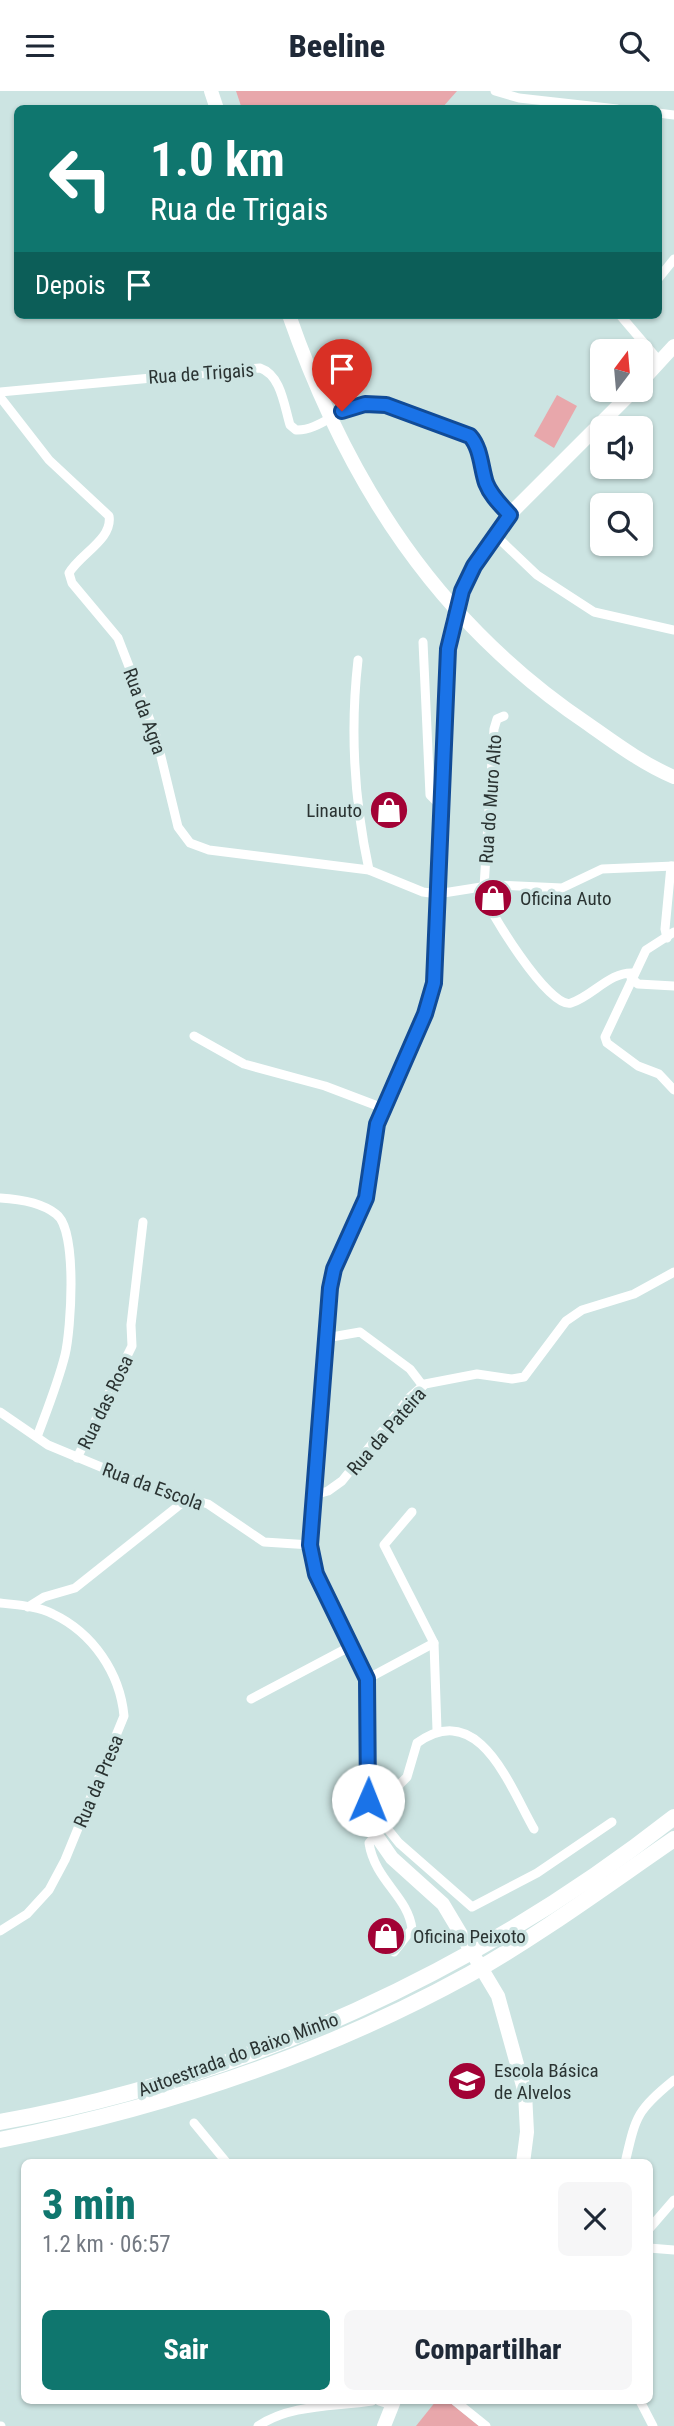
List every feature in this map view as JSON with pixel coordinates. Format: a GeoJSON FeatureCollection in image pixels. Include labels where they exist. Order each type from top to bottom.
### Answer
{"type":"FeatureCollection","features":[{"type":"Feature","properties":{"kind":"highway","name":"Autoestrada do Baixo Minho"},"geometry":{"type":"LineString","coordinates":[[0,2122],[132,2092],[203,2070],[264,2049],[370,2005],[462,1959],[540,1910],[674,1817]]}},
{"type":"Feature","properties":{"kind":"highway","name":"Autoestrada do Baixo Minho"},"geometry":{"type":"LineString","coordinates":[[0,2140],[109,2116],[177,2097],[348,2033],[471,1973],[548,1926],[674,1839]]}},
{"type":"Feature","properties":{"kind":"main road"},"geometry":{"type":"LineString","coordinates":[[290,319],[307,367],[347,455],[396,537],[483,641],[564,708],[622,748],[674,777]]}},
{"type":"Feature","properties":{"kind":"main road"},"geometry":{"type":"LineString","coordinates":[[653,371],[674,346]]}},
{"type":"Feature","properties":{"kind":"main road"},"geometry":{"type":"LineString","coordinates":[[524,2159],[527,2132],[525,2093],[498,1996],[443,1904],[392,1858],[376,1836],[369,1807],[367,1679],[353,1644],[316,1574],[310,1545],[334,1269],[366,1198],[373,1137],[383,1108],[425,1014],[434,983],[448,649],[453,619],[474,566],[510,515],[621,403]]}},
{"type":"Feature","properties":{"kind":"main road"},"geometry":{"type":"LineString","coordinates":[[384,2426],[390,2404]]}},
{"type":"Feature","properties":{"kind":"street"},"geometry":{"type":"LineString","coordinates":[[495,91],[505,96],[583,105]]}},
{"type":"Feature","properties":{"kind":"street"},"geometry":{"type":"LineString","coordinates":[[662,274],[674,259]]}},
{"type":"Feature","properties":{"kind":"street"},"geometry":{"type":"LineString","coordinates":[[626,319],[661,363]]}},
{"type":"Feature","properties":{"kind":"street","name":"Rua de Trigais"},"geometry":{"type":"LineString","coordinates":[[0,395],[260,368],[270,371],[276,380],[290,425],[296,430],[315,426],[342,411],[365,404],[386,405],[470,436],[475,442],[486,484],[493,497],[510,515]]}},
{"type":"Feature","properties":{"kind":"street","name":"Rua da Agra"},"geometry":{"type":"LineString","coordinates":[[0,395],[49,460],[109,516],[107,533],[75,563],[69,573],[72,583],[118,638],[156,736],[178,827],[190,843],[209,850],[369,870],[423,892],[437,894]]}},
{"type":"Feature","properties":{"kind":"street"},"geometry":{"type":"LineString","coordinates":[[495,535],[537,575],[594,612],[674,630]]}},
{"type":"Feature","properties":{"kind":"street"},"geometry":{"type":"LineString","coordinates":[[423,642],[430,795],[440,804]]}},
{"type":"Feature","properties":{"kind":"street"},"geometry":{"type":"LineString","coordinates":[[358,660],[354,697],[356,778],[359,826],[369,870]]}},
{"type":"Feature","properties":{"kind":"street","name":"Rua do Muro Alto"},"geometry":{"type":"LineString","coordinates":[[482,888],[494,729],[497,719],[504,716]]}},
{"type":"Feature","properties":{"kind":"street"},"geometry":{"type":"LineString","coordinates":[[437,894],[482,888],[562,888],[602,869],[672,866],[671,935],[646,950],[632,975],[606,1037],[607,1043],[638,1066],[659,1074],[674,1090]]}},
{"type":"Feature","properties":{"kind":"street"},"geometry":{"type":"LineString","coordinates":[[482,888],[485,902],[526,962],[546,990],[560,1002],[572,1003],[617,976],[632,975]]}},
{"type":"Feature","properties":{"kind":"street"},"geometry":{"type":"LineString","coordinates":[[632,975],[638,984],[674,986]]}},
{"type":"Feature","properties":{"kind":"street"},"geometry":{"type":"LineString","coordinates":[[194,1036],[244,1064],[326,1086],[383,1108]]}},
{"type":"Feature","properties":{"kind":"street"},"geometry":{"type":"LineString","coordinates":[[0,1198],[23,1200],[57,1214],[66,1226],[71,1259],[66,1353],[37,1437]]}},
{"type":"Feature","properties":{"kind":"street","name":"Rua das Rosa"},"geometry":{"type":"LineString","coordinates":[[77,1458],[132,1346],[131,1325],[143,1222]]}},
{"type":"Feature","properties":{"kind":"street","name":"Rua da Pateira"},"geometry":{"type":"LineString","coordinates":[[314,1495],[328,1491],[342,1481],[423,1386],[477,1374],[512,1379],[524,1377],[566,1321],[582,1310],[634,1294],[674,1272]]}},
{"type":"Feature","properties":{"kind":"street"},"geometry":{"type":"LineString","coordinates":[[326,1338],[360,1332],[410,1369],[423,1386]]}},
{"type":"Feature","properties":{"kind":"street","name":"Rua da Escola"},"geometry":{"type":"LineString","coordinates":[[0,1412],[37,1437],[77,1458],[187,1499],[208,1504],[264,1542],[310,1545]]}},
{"type":"Feature","properties":{"kind":"street"},"geometry":{"type":"LineString","coordinates":[[28,1607],[44,1597],[75,1588],[187,1499]]}},
{"type":"Feature","properties":{"kind":"street"},"geometry":{"type":"LineString","coordinates":[[412,1512],[384,1545],[434,1643],[437,1730]]}},
{"type":"Feature","properties":{"kind":"street","name":"Rua da Presa"},"geometry":{"type":"LineString","coordinates":[[0,1603],[52,1613],[77,1630],[108,1662],[122,1695],[124,1716],[65,1860],[49,1890],[27,1914],[0,1931]]}},
{"type":"Feature","properties":{"kind":"street"},"geometry":{"type":"LineString","coordinates":[[367,1679],[434,1643]]}},
{"type":"Feature","properties":{"kind":"street"},"geometry":{"type":"LineString","coordinates":[[251,1699],[353,1644]]}},
{"type":"Feature","properties":{"kind":"street"},"geometry":{"type":"LineString","coordinates":[[534,1829],[501,1770],[478,1739],[460,1731],[437,1730],[413,1748],[407,1777],[369,1807],[399,1843],[472,1907],[537,1873],[611,1822]]}},
{"type":"Feature","properties":{"kind":"street"},"geometry":{"type":"LineString","coordinates":[[376,1836],[369,1843],[372,1857],[381,1877],[411,1918],[412,1929],[394,1952]]}},
{"type":"Feature","properties":{"kind":"street"},"geometry":{"type":"LineString","coordinates":[[626,2159],[634,2123],[645,2104],[674,2080]]}},
{"type":"Feature","properties":{"kind":"street"},"geometry":{"type":"LineString","coordinates":[[194,2123],[224,2159]]}},
{"type":"Feature","properties":{"kind":"street"},"geometry":{"type":"LineString","coordinates":[[653,2224],[674,2200]]}},
{"type":"Feature","properties":{"kind":"street"},"geometry":{"type":"LineString","coordinates":[[653,2248],[674,2250]]}},
{"type":"Feature","properties":{"kind":"street"},"geometry":{"type":"LineString","coordinates":[[258,2426],[274,2415],[347,2404]]}},
{"type":"Feature","properties":{"kind":"street"},"geometry":{"type":"LineString","coordinates":[[459,2404],[486,2426]]}},
{"type":"Feature","properties":{"kind":"street"},"geometry":{"type":"LineString","coordinates":[[642,2404],[653,2426]]}},
{"type":"Feature","properties":{"kind":"shaded area"},"geometry":{"type":"Polygon","coordinates":[[[236,91],[457,91],[445,105],[241,105],[236,91]]]}},
{"type":"Feature","properties":{"kind":"shaded area"},"geometry":{"type":"Polygon","coordinates":[[[557,395],[577,406],[554,448],[534,436],[557,395]]]}},
{"type":"Feature","properties":{"kind":"shaded area"},"geometry":{"type":"Polygon","coordinates":[[[434,2404],[452,2404],[479,2426],[416,2426],[434,2404]]]}},
{"type":"Feature","properties":{"kind":"place","name":"Linauto"},"geometry":{"type":"Point","coordinates":[389,810]}},
{"type":"Feature","properties":{"kind":"place","name":"Oficina Auto"},"geometry":{"type":"Point","coordinates":[493,898]}},
{"type":"Feature","properties":{"kind":"place","name":"Oficina Peixoto"},"geometry":{"type":"Point","coordinates":[386,1936]}},
{"type":"Feature","properties":{"kind":"place","name":"Escola Básica de Alvelos"},"geometry":{"type":"Point","coordinates":[467,2081]}},
{"type":"Feature","properties":{"kind":"route"},"geometry":{"type":"LineString","coordinates":[[342,411],[365,404],[386,405],[470,436],[475,442],[486,484],[493,497],[510,515],[474,566],[462,591],[453,619],[448,649],[434,983],[425,1014],[377,1124],[366,1198],[334,1269],[330,1288],[310,1545],[316,1574],[361,1661],[367,1679],[368,1800]]}}]}
